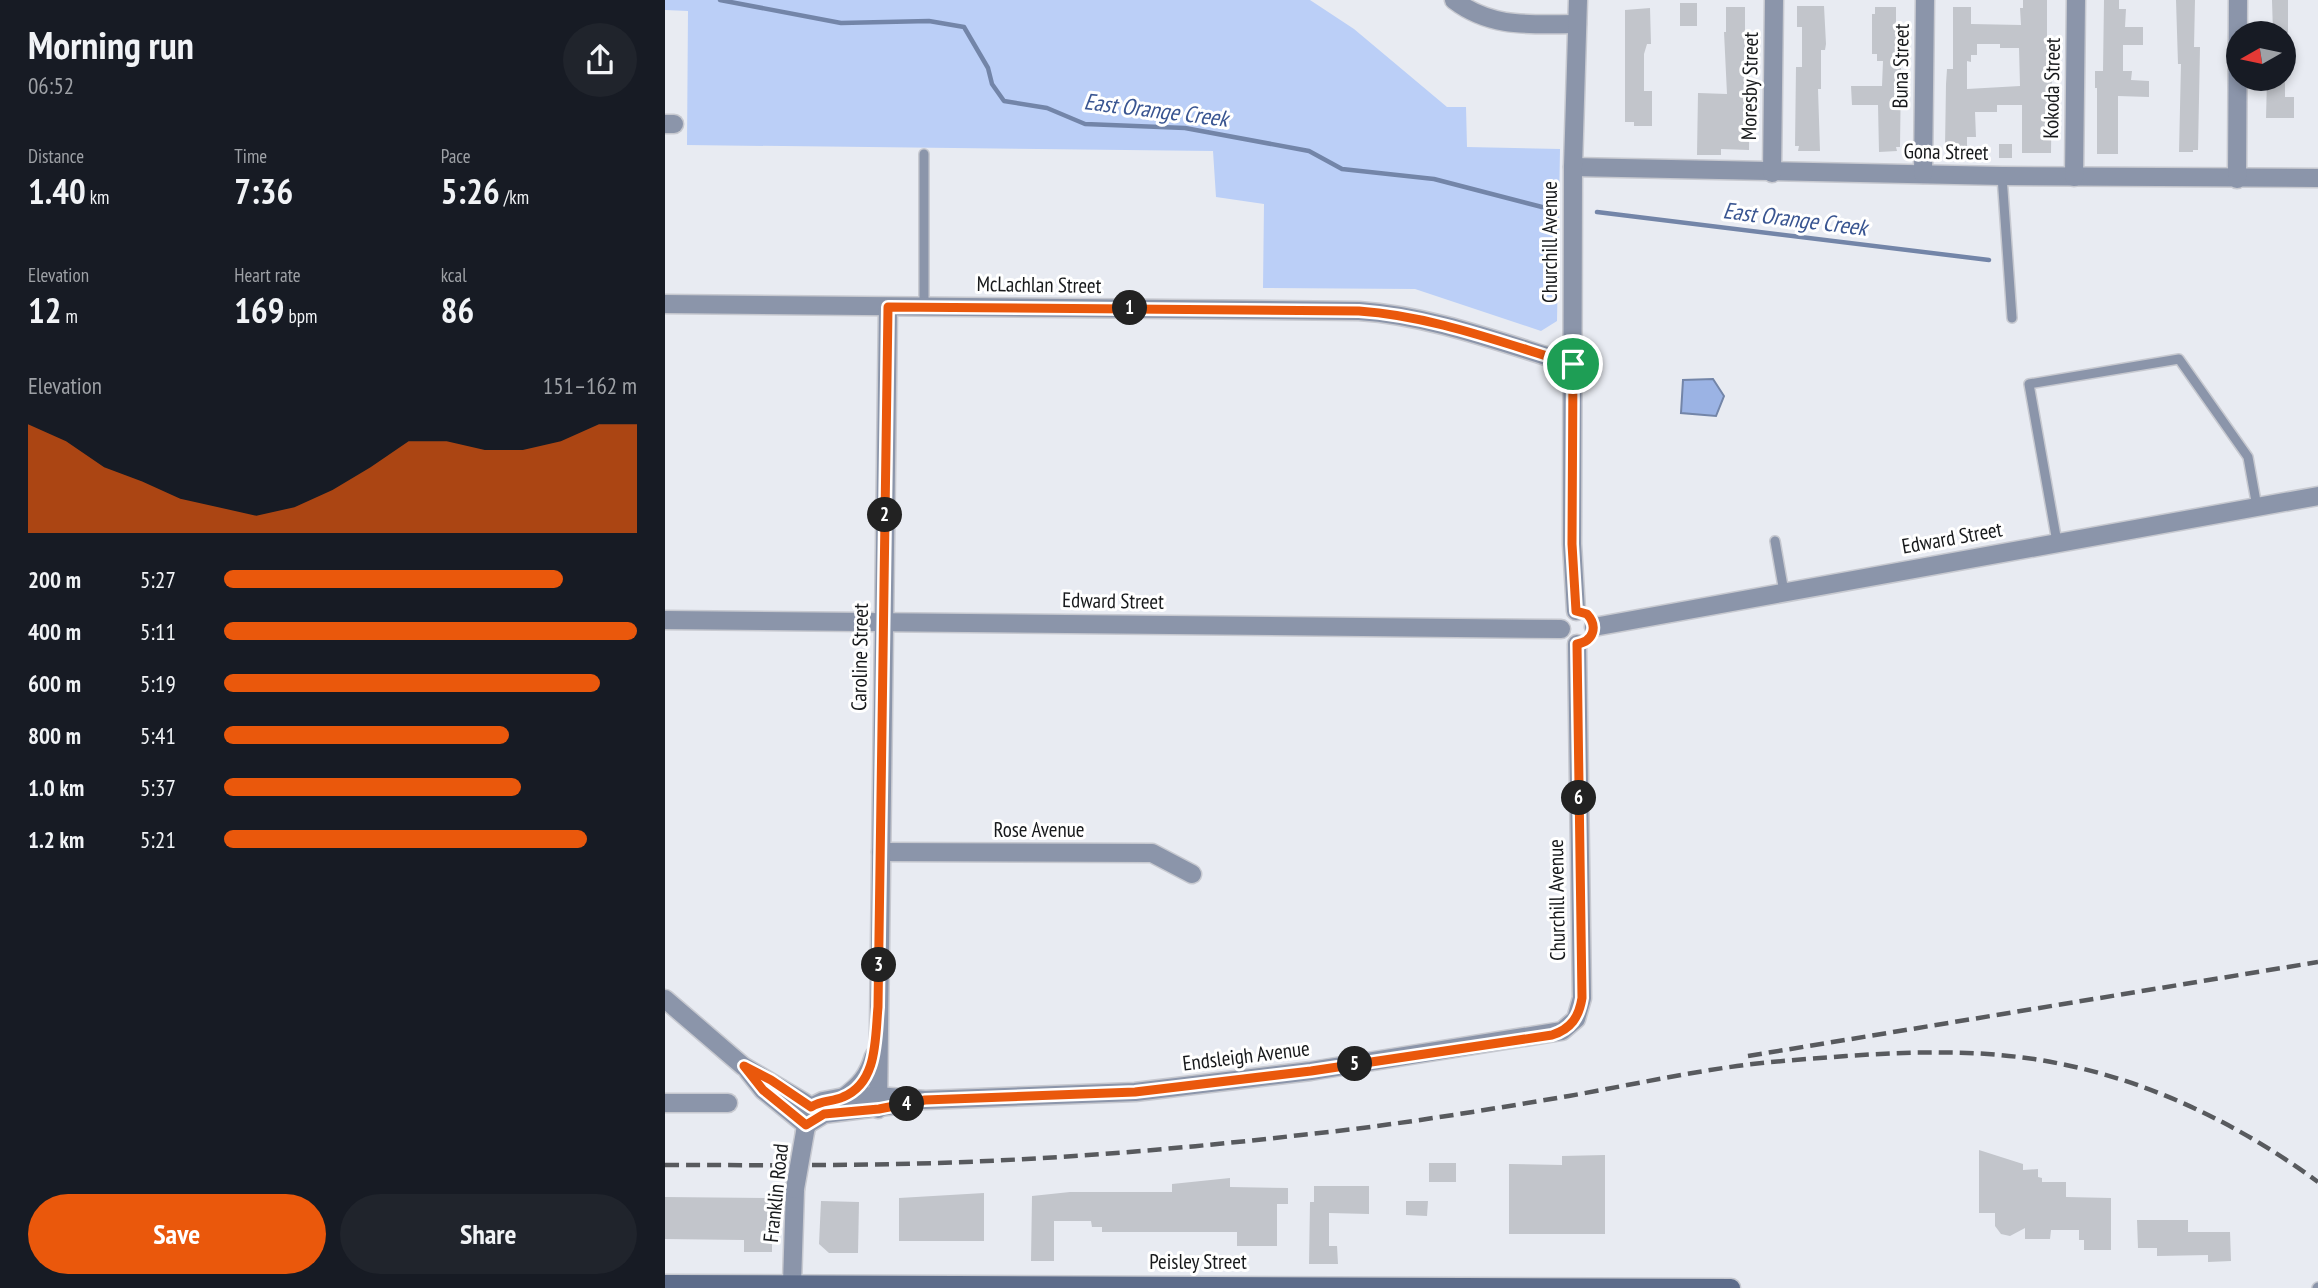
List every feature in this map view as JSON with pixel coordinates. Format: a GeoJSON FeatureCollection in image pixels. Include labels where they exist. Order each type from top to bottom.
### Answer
{"type":"FeatureCollection","features":[{"type":"Feature","properties":{"kind":"main road","name":"Peisley Street"},"geometry":{"type":"LineString","coordinates":[[665,1284],[1731,1288]]}},
{"type":"Feature","properties":{"kind":"street"},"geometry":{"type":"LineString","coordinates":[[1454,0],[1476,15],[1496,21],[1577,24]]}},
{"type":"Feature","properties":{"kind":"street","name":"Churchill Avenue"},"geometry":{"type":"LineString","coordinates":[[1576,611],[1572,544],[1573,167],[1578,0]]}},
{"type":"Feature","properties":{"kind":"street","name":"Moresby Street"},"geometry":{"type":"LineString","coordinates":[[1772,173],[1774,0]]}},
{"type":"Feature","properties":{"kind":"street","name":"Buna Street"},"geometry":{"type":"LineString","coordinates":[[1923,174],[1925,0]]}},
{"type":"Feature","properties":{"kind":"street","name":"Kokoda Street"},"geometry":{"type":"LineString","coordinates":[[2074,177],[2076,0]]}},
{"type":"Feature","properties":{"kind":"street"},"geometry":{"type":"LineString","coordinates":[[2237,178],[2238,0]]}},
{"type":"Feature","properties":{"kind":"street","name":"Gona Street"},"geometry":{"type":"LineString","coordinates":[[1573,167],[1772,173],[2318,178]]}},
{"type":"Feature","properties":{"kind":"street","name":"McLachlan Street"},"geometry":{"type":"LineString","coordinates":[[665,304],[1395,313],[1458,328],[1573,364]]}},
{"type":"Feature","properties":{"kind":"street","name":"Caroline Street"},"geometry":{"type":"LineString","coordinates":[[878,1102],[888,307]]}},
{"type":"Feature","properties":{"kind":"street","name":"Edward Street"},"geometry":{"type":"LineString","coordinates":[[1594,627],[2318,496]]}},
{"type":"Feature","properties":{"kind":"street"},"geometry":{"type":"LineString","coordinates":[[1576,611],[1587,614],[1594,627],[1594,632],[1587,641],[1577,644],[1568,641],[1561,629],[1567,615],[1576,611]]}},
{"type":"Feature","properties":{"kind":"street","name":"Edward Street"},"geometry":{"type":"LineString","coordinates":[[665,620],[1561,629]]}},
{"type":"Feature","properties":{"kind":"street","name":"Churchill Avenue"},"geometry":{"type":"LineString","coordinates":[[1569,1027],[1580,1010],[1582,998],[1577,644]]}},
{"type":"Feature","properties":{"kind":"street","name":"Rose Avenue"},"geometry":{"type":"LineString","coordinates":[[881,852],[1152,853],[1192,874]]}},
{"type":"Feature","properties":{"kind":"street"},"geometry":{"type":"LineString","coordinates":[[665,999],[744,1066],[763,1090],[810,1120]]}},
{"type":"Feature","properties":{"kind":"street","name":"Caroline Street"},"geometry":{"type":"LineString","coordinates":[[844,1097],[861,1084],[869,1073],[874,1057],[878,1007]]}},
{"type":"Feature","properties":{"kind":"street","name":"Endsleigh Avenue"},"geometry":{"type":"LineString","coordinates":[[810,1120],[823,1101],[844,1097],[878,1102],[1135,1092],[1311,1071],[1552,1035],[1569,1027]]}},
{"type":"Feature","properties":{"kind":"street","name":"Endsleigh Avenue"},"geometry":{"type":"LineString","coordinates":[[810,1120],[878,1102]]}},
{"type":"Feature","properties":{"kind":"street"},"geometry":{"type":"LineString","coordinates":[[665,1103],[728,1103]]}},
{"type":"Feature","properties":{"kind":"street","name":"Franklin Road"},"geometry":{"type":"LineString","coordinates":[[792,1284],[795,1189],[810,1120]]}},
{"type":"Feature","properties":{"kind":"lane"},"geometry":{"type":"LineString","coordinates":[[924,154],[925,306]]}},
{"type":"Feature","properties":{"kind":"lane"},"geometry":{"type":"LineString","coordinates":[[2002,176],[2012,318]]}},
{"type":"Feature","properties":{"kind":"lane"},"geometry":{"type":"LineString","coordinates":[[2057,542],[2029,384],[2179,359],[2248,457],[2257,507]]}},
{"type":"Feature","properties":{"kind":"lane"},"geometry":{"type":"LineString","coordinates":[[1775,541],[1784,592]]}},
{"type":"Feature","properties":{"kind":"shaded area"},"geometry":{"type":"Polygon","coordinates":[[[665,0],[1310,0],[1354,29],[1447,107],[1466,107],[1467,147],[1560,149],[1557,321],[1541,331],[1415,289],[1263,288],[1264,204],[1216,197],[1213,151],[687,145],[688,11],[665,10],[665,0]]]}},
{"type":"Feature","properties":{"kind":"shaded area"},"geometry":{"type":"Polygon","coordinates":[[[1713,379],[1724,396],[1716,416],[1681,413],[1683,380],[1713,379]]]}},
{"type":"Feature","properties":{"kind":"building"},"geometry":{"type":"Polygon","coordinates":[[[2023,0],[2047,0],[2047,70],[2052,70],[2051,153],[2022,153],[2022,105],[1997,105],[1997,112],[1975,112],[1976,137],[1967,137],[1967,153],[1950,153],[1950,148],[1945,148],[1946,84],[1947,69],[1953,69],[1953,7],[1971,7],[1971,24],[2021,25],[2020,8],[2023,8],[2023,0]],[[1977,44],[1977,55],[1971,55],[1971,62],[1967,61],[1967,89],[2020,86],[2019,48],[2000,48],[2000,44],[1977,44]]]}},
{"type":"Feature","properties":{"kind":"building"},"geometry":{"type":"Polygon","coordinates":[[[2104,0],[2119,0],[2119,9],[2126,9],[2125,27],[2143,27],[2143,45],[2123,45],[2123,71],[2132,71],[2131,80],[2149,81],[2149,97],[2118,96],[2118,154],[2097,154],[2095,71],[2103,71],[2104,0]]]}},
{"type":"Feature","properties":{"kind":"building"},"geometry":{"type":"Polygon","coordinates":[[[2176,0],[2195,0],[2194,47],[2200,47],[2198,150],[2193,152],[2179,152],[2181,64],[2178,64],[2176,0]]]}},
{"type":"Feature","properties":{"kind":"building"},"geometry":{"type":"Polygon","coordinates":[[[2272,0],[2288,0],[2288,21],[2273,21],[2272,0]]]}},
{"type":"Feature","properties":{"kind":"building"},"geometry":{"type":"Polygon","coordinates":[[[1680,3],[1697,3],[1697,26],[1680,26],[1680,3]]]}},
{"type":"Feature","properties":{"kind":"building"},"geometry":{"type":"Polygon","coordinates":[[[1797,6],[1824,6],[1826,44],[1825,50],[1821,50],[1821,89],[1818,89],[1820,151],[1798,151],[1799,146],[1795,146],[1796,67],[1802,67],[1802,27],[1797,27],[1797,6]]]}},
{"type":"Feature","properties":{"kind":"building"},"geometry":{"type":"Polygon","coordinates":[[[1726,7],[1745,7],[1745,65],[1750,65],[1749,150],[1721,149],[1721,155],[1697,155],[1698,93],[1727,94],[1724,32],[1726,7]]]}},
{"type":"Feature","properties":{"kind":"building"},"geometry":{"type":"Polygon","coordinates":[[[1875,7],[1896,7],[1896,68],[1901,68],[1900,147],[1896,147],[1897,151],[1879,152],[1878,105],[1852,105],[1851,86],[1882,86],[1883,61],[1877,61],[1877,54],[1872,54],[1872,14],[1875,14],[1875,7]]]}},
{"type":"Feature","properties":{"kind":"building"},"geometry":{"type":"Polygon","coordinates":[[[1650,8],[1651,44],[1647,44],[1644,54],[1644,91],[1652,91],[1652,126],[1634,126],[1634,122],[1625,122],[1625,10],[1650,8]]]}},
{"type":"Feature","properties":{"kind":"building"},"geometry":{"type":"Polygon","coordinates":[[[2267,91],[2285,91],[2285,97],[2294,97],[2294,118],[2266,118],[2267,91]]]}},
{"type":"Feature","properties":{"kind":"building"},"geometry":{"type":"Polygon","coordinates":[[[1999,144],[2012,144],[2012,158],[1999,158],[1999,144]]]}},
{"type":"Feature","properties":{"kind":"building"},"geometry":{"type":"Polygon","coordinates":[[[1979,1150],[2023,1164],[2023,1170],[2038,1169],[2038,1177],[2042,1178],[2042,1182],[2066,1182],[2066,1197],[2111,1198],[2111,1250],[2084,1250],[2084,1240],[2079,1240],[2079,1230],[2051,1230],[2050,1239],[2025,1239],[2025,1228],[2010,1236],[2001,1234],[1995,1226],[1995,1213],[1979,1213],[1979,1150]]]}},
{"type":"Feature","properties":{"kind":"building"},"geometry":{"type":"Polygon","coordinates":[[[1605,1155],[1605,1234],[1509,1234],[1509,1164],[1562,1165],[1562,1156],[1605,1155]]]}},
{"type":"Feature","properties":{"kind":"building"},"geometry":{"type":"Polygon","coordinates":[[[1429,1163],[1456,1163],[1456,1182],[1429,1182],[1429,1163]]]}},
{"type":"Feature","properties":{"kind":"building"},"geometry":{"type":"Polygon","coordinates":[[[1230,1178],[1230,1187],[1288,1188],[1288,1204],[1277,1204],[1277,1246],[1237,1246],[1237,1232],[1102,1232],[1102,1227],[1092,1227],[1091,1221],[1054,1221],[1054,1261],[1031,1261],[1032,1196],[1070,1192],[1172,1192],[1172,1184],[1230,1178]]]}},
{"type":"Feature","properties":{"kind":"building"},"geometry":{"type":"Polygon","coordinates":[[[1314,1186],[1369,1186],[1369,1214],[1329,1213],[1329,1246],[1337,1246],[1338,1264],[1309,1264],[1310,1202],[1314,1202],[1314,1186]]]}},
{"type":"Feature","properties":{"kind":"building"},"geometry":{"type":"Polygon","coordinates":[[[984,1193],[984,1241],[899,1241],[899,1198],[984,1193]]]}},
{"type":"Feature","properties":{"kind":"building"},"geometry":{"type":"Polygon","coordinates":[[[665,1197],[772,1198],[772,1252],[744,1252],[744,1240],[665,1239],[665,1197]]]}},
{"type":"Feature","properties":{"kind":"building"},"geometry":{"type":"Polygon","coordinates":[[[821,1201],[859,1202],[858,1253],[829,1253],[819,1244],[821,1201]]]}},
{"type":"Feature","properties":{"kind":"building"},"geometry":{"type":"Polygon","coordinates":[[[1406,1201],[1428,1201],[1427,1216],[1406,1215],[1406,1201]]]}},
{"type":"Feature","properties":{"kind":"building"},"geometry":{"type":"Polygon","coordinates":[[[2137,1220],[2188,1220],[2188,1232],[2230,1232],[2231,1261],[2208,1262],[2208,1255],[2157,1256],[2157,1248],[2138,1248],[2137,1220]]]}},
{"type":"Feature","properties":{"kind":"waterway","name":"East Orange Creek"},"geometry":{"type":"LineString","coordinates":[[720,0],[841,23],[929,21],[964,27],[988,68],[992,84],[1004,101],[1047,108],[1085,124],[1185,128],[1309,151],[1342,169],[1434,179],[1542,207]]}},
{"type":"Feature","properties":{"kind":"waterway","name":"East Orange Creek"},"geometry":{"type":"LineString","coordinates":[[1597,212],[1989,260]]}},
{"type":"Feature","properties":{"kind":"railway"},"geometry":{"type":"LineString","coordinates":[[1748,1056],[2318,962]]}},
{"type":"Feature","properties":{"kind":"railway"},"geometry":{"type":"LineString","coordinates":[[665,1165],[937,1163],[1165,1149],[1401,1123],[1751,1064],[1929,1052],[2039,1060],[2100,1073],[2133,1084],[2166,1096],[2229,1126],[2260,1143],[2318,1182]]}},
{"type":"Feature","properties":{"kind":"route"},"geometry":{"type":"LineString","coordinates":[[888,307],[1395,313],[1458,328],[1573,364],[1572,544],[1576,611],[1582,611],[1590,617],[1594,632],[1587,641],[1577,644],[1582,998],[1576,1019],[1569,1027],[1552,1035],[1311,1071],[1135,1092],[925,1100],[879,1109],[824,1114],[806,1125],[763,1090],[744,1066],[771,1080],[811,1107],[823,1101],[844,1097],[861,1084],[869,1073],[874,1057],[878,1007],[888,307]]}}]}
